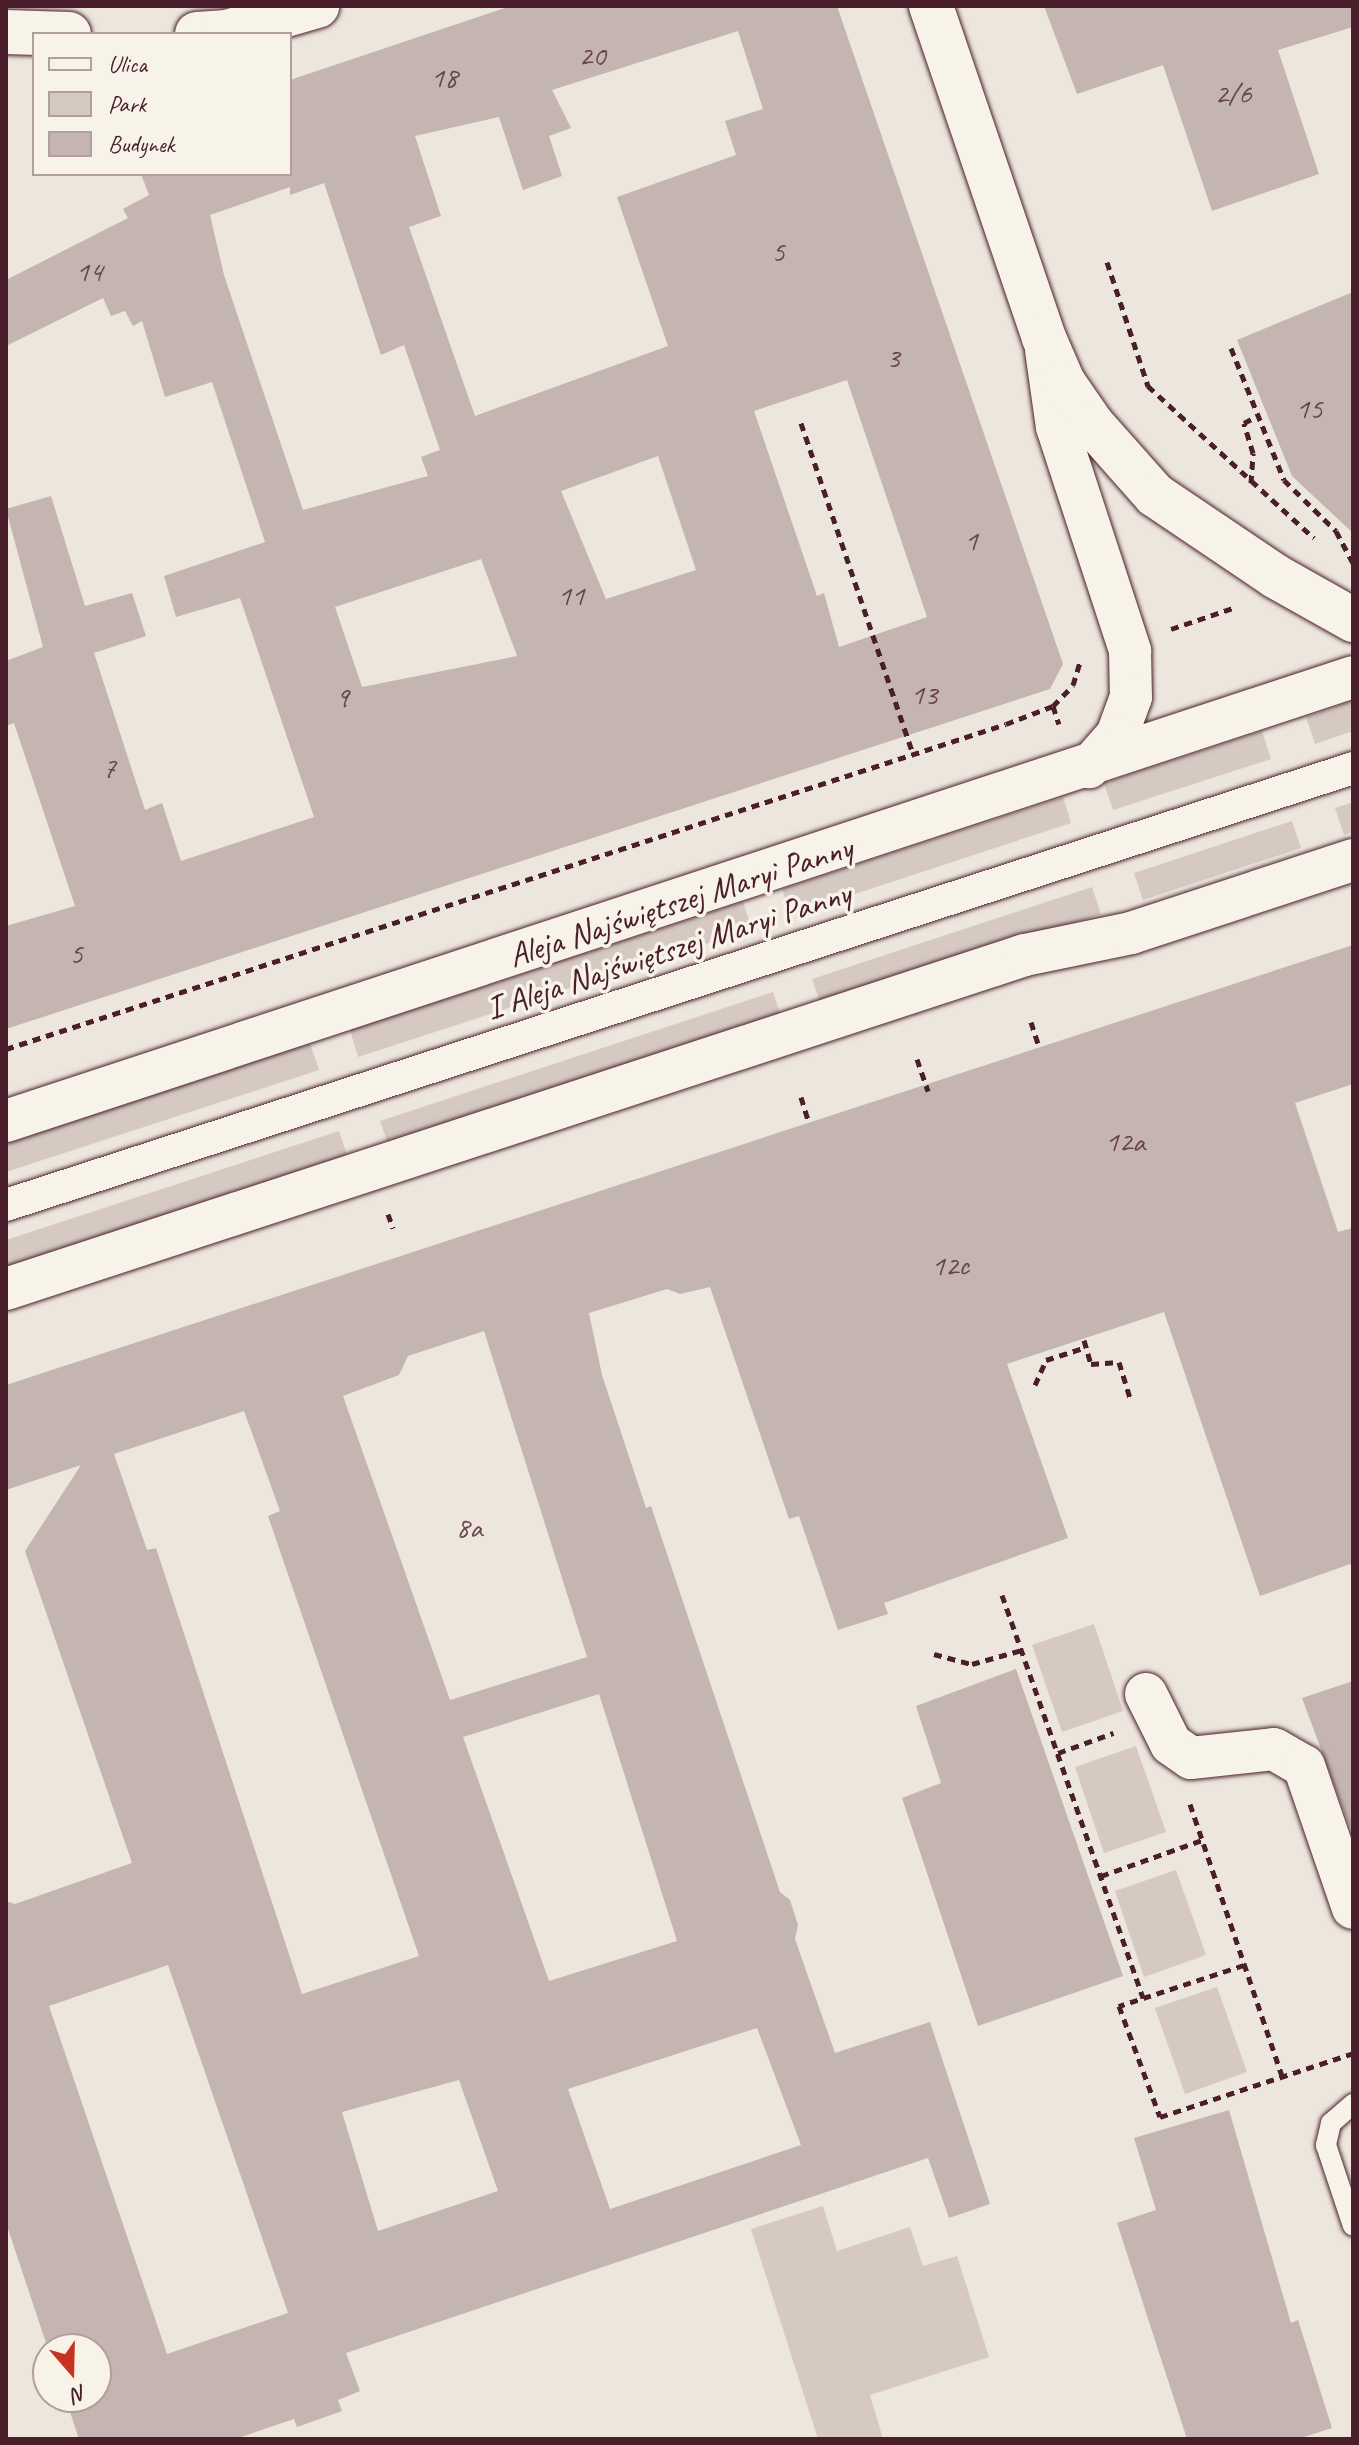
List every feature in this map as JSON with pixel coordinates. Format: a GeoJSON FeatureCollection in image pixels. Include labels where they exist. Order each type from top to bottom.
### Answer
{"type":"FeatureCollection","features":[{"type":"Feature","properties":{"kind":"street"},"geometry":{"type":"LineString","coordinates":[[227,32],[317,6]]}},
{"type":"Feature","properties":{"kind":"street"},"geometry":{"type":"LineString","coordinates":[[931,6],[1044,338],[1063,382],[1135,477],[1210,533],[1353,620]]}},
{"type":"Feature","properties":{"kind":"street"},"geometry":{"type":"LineString","coordinates":[[6,32],[32,33]]}},
{"type":"Feature","properties":{"kind":"street"},"geometry":{"type":"LineString","coordinates":[[1044,338],[1057,427],[1128,643],[1131,697],[1117,735],[1089,767]]}},
{"type":"Feature","properties":{"kind":"street","name":"Aleja Najświętszej Maryi Panny"},"geometry":{"type":"LineString","coordinates":[[6,1121],[1089,767],[1353,677]]}},
{"type":"Feature","properties":{"kind":"street","name":"I Aleja Najświętszej Maryi Panny"},"geometry":{"type":"LineString","coordinates":[[6,1205],[1353,768]]}},
{"type":"Feature","properties":{"kind":"street"},"geometry":{"type":"LineString","coordinates":[[6,1289],[1025,955],[1131,933],[1353,860]]}},
{"type":"Feature","properties":{"kind":"street"},"geometry":{"type":"LineString","coordinates":[[1157,1719],[1191,1758],[1274,1749],[1304,1766],[1353,1908]]}},
{"type":"Feature","properties":{"kind":"lane"},"geometry":{"type":"LineString","coordinates":[[1353,2104],[1331,2123],[1326,2145],[1353,2226]]}},
{"type":"Feature","properties":{"kind":"path"},"geometry":{"type":"LineString","coordinates":[[1107,262],[1148,386],[1251,485],[1325,547]]}},
{"type":"Feature","properties":{"kind":"path"},"geometry":{"type":"LineString","coordinates":[[1231,348],[1284,480],[1336,531],[1353,565]]}},
{"type":"Feature","properties":{"kind":"path"},"geometry":{"type":"LineString","coordinates":[[1251,485],[1253,453],[1244,423],[1259,415]]}},
{"type":"Feature","properties":{"kind":"path"},"geometry":{"type":"LineString","coordinates":[[801,423],[913,754]]}},
{"type":"Feature","properties":{"kind":"path"},"geometry":{"type":"LineString","coordinates":[[1334,553],[1353,565]]}},
{"type":"Feature","properties":{"kind":"path"},"geometry":{"type":"LineString","coordinates":[[6,1049],[1053,706],[1073,685],[1080,660],[1353,565]]}},
{"type":"Feature","properties":{"kind":"path"},"geometry":{"type":"LineString","coordinates":[[1031,1022],[1039,1046]]}},
{"type":"Feature","properties":{"kind":"path"},"geometry":{"type":"LineString","coordinates":[[917,1059],[928,1091]]}},
{"type":"Feature","properties":{"kind":"path"},"geometry":{"type":"LineString","coordinates":[[801,1097],[809,1123]]}},
{"type":"Feature","properties":{"kind":"path"},"geometry":{"type":"LineString","coordinates":[[1084,1340],[1091,1364],[1119,1362],[1131,1401]]}},
{"type":"Feature","properties":{"kind":"path"},"geometry":{"type":"LineString","coordinates":[[1035,1385],[1046,1360],[1086,1347]]}},
{"type":"Feature","properties":{"kind":"path"},"geometry":{"type":"LineString","coordinates":[[1002,1595],[1143,1998]]}},
{"type":"Feature","properties":{"kind":"path"},"geometry":{"type":"LineString","coordinates":[[934,1654],[972,1664],[1022,1650]]}},
{"type":"Feature","properties":{"kind":"path"},"geometry":{"type":"LineString","coordinates":[[1058,1753],[1157,1719],[1202,1840],[1282,2076]]}},
{"type":"Feature","properties":{"kind":"path"},"geometry":{"type":"LineString","coordinates":[[1101,1876],[1202,1840]]}},
{"type":"Feature","properties":{"kind":"path"},"geometry":{"type":"LineString","coordinates":[[1244,1965],[1119,2006],[1160,2117],[1353,2053]]}},
{"type":"Feature","properties":{"kind":"green space"},"geometry":{"type":"Polygon","coordinates":[[[1353,701],[1353,731],[1315,744],[1306,717],[1353,701]]]}},
{"type":"Feature","properties":{"kind":"green space"},"geometry":{"type":"Polygon","coordinates":[[[1262,731],[1271,759],[1113,810],[1104,783],[1262,731]]]}},
{"type":"Feature","properties":{"kind":"green space"},"geometry":{"type":"Polygon","coordinates":[[[1063,797],[1071,823],[791,915],[782,889],[1063,797]]]}},
{"type":"Feature","properties":{"kind":"green space"},"geometry":{"type":"Polygon","coordinates":[[[1353,802],[1353,832],[1344,835],[1335,808],[1353,802]]]}},
{"type":"Feature","properties":{"kind":"green space"},"geometry":{"type":"Polygon","coordinates":[[[1292,821],[1301,848],[1143,900],[1134,873],[1292,821]]]}},
{"type":"Feature","properties":{"kind":"green space"},"geometry":{"type":"Polygon","coordinates":[[[1092,887],[1101,914],[821,1005],[812,979],[1092,887]]]}},
{"type":"Feature","properties":{"kind":"green space"},"geometry":{"type":"Polygon","coordinates":[[[743,902],[752,929],[358,1057],[350,1030],[743,902]]]}},
{"type":"Feature","properties":{"kind":"green space"},"geometry":{"type":"Polygon","coordinates":[[[773,992],[782,1019],[389,1147],[380,1121],[773,992]]]}},
{"type":"Feature","properties":{"kind":"green space"},"geometry":{"type":"Polygon","coordinates":[[[309,1040],[319,1070],[6,1172],[6,1140],[309,1040]]]}},
{"type":"Feature","properties":{"kind":"green space"},"geometry":{"type":"Polygon","coordinates":[[[339,1131],[349,1161],[6,1272],[6,1240],[339,1131]]]}},
{"type":"Feature","properties":{"kind":"green space"},"geometry":{"type":"Polygon","coordinates":[[[1094,1624],[1123,1711],[1062,1732],[1032,1645],[1094,1624]]]}},
{"type":"Feature","properties":{"kind":"green space"},"geometry":{"type":"Polygon","coordinates":[[[1136,1746],[1166,1832],[1104,1853],[1075,1767],[1136,1746]]]}},
{"type":"Feature","properties":{"kind":"green space"},"geometry":{"type":"Polygon","coordinates":[[[1176,1870],[1206,1955],[1144,1977],[1115,1891],[1176,1870]]]}},
{"type":"Feature","properties":{"kind":"green space"},"geometry":{"type":"Polygon","coordinates":[[[1217,1987],[1247,2072],[1185,2094],[1155,2008],[1217,1987]]]}},
{"type":"Feature","properties":{"kind":"green space"},"geometry":{"type":"Polygon","coordinates":[[[823,2206],[837,2251],[910,2227],[923,2266],[957,2256],[989,2357],[870,2395],[883,2439],[818,2439],[751,2229],[823,2206]]]}},
{"type":"Feature","properties":{"kind":"building"},"geometry":{"type":"Polygon","coordinates":[[[511,6],[837,6],[1063,664],[1050,689],[6,1029],[6,926],[75,906],[14,723],[6,726],[6,661],[43,647],[6,509],[51,496],[85,606],[132,593],[146,636],[94,653],[145,810],[162,803],[181,861],[314,817],[240,598],[176,617],[164,576],[265,542],[212,382],[165,397],[142,321],[133,326],[125,311],[111,316],[103,298],[6,346],[6,280],[128,218],[123,209],[149,195],[142,176],[292,176],[292,79],[511,6]],[[738,31],[552,90],[571,128],[549,136],[562,176],[523,190],[499,117],[415,136],[441,216],[409,227],[475,416],[668,346],[617,197],[736,155],[725,121],[763,109],[738,31]],[[324,183],[290,195],[290,187],[210,215],[224,275],[303,510],[428,476],[421,457],[440,450],[404,345],[381,355],[324,183]],[[847,380],[754,411],[817,596],[824,593],[839,647],[927,617],[847,380]],[[658,456],[561,491],[606,599],[696,570],[658,456]],[[481,559],[335,607],[362,687],[517,656],[481,559]]]}},
{"type":"Feature","properties":{"kind":"building"},"geometry":{"type":"Polygon","coordinates":[[[1044,6],[1353,6],[1353,27],[1278,50],[1319,174],[1212,211],[1163,65],[1077,94],[1044,6]]]}},
{"type":"Feature","properties":{"kind":"building"},"geometry":{"type":"Polygon","coordinates":[[[1353,292],[1353,533],[1292,476],[1237,340],[1353,292]]]}},
{"type":"Feature","properties":{"kind":"building"},"geometry":{"type":"Polygon","coordinates":[[[1353,945],[1353,1084],[1295,1103],[1338,1232],[1353,1228],[1353,1563],[1260,1596],[1164,1312],[1007,1364],[1068,1538],[884,1603],[888,1614],[838,1630],[799,1516],[789,1519],[710,1287],[680,1294],[667,1289],[589,1313],[602,1375],[646,1508],[651,1506],[780,1892],[790,1900],[798,1925],[795,1939],[835,2053],[930,2022],[990,2204],[949,2218],[928,2158],[346,2353],[360,2391],[338,2400],[342,2411],[297,2427],[294,2419],[235,2439],[79,2439],[70,2413],[112,2413],[112,2333],[43,2333],[6,2223],[6,1901],[15,1904],[132,1863],[25,1551],[81,1465],[6,1490],[6,1385],[1353,945]],[[484,1331],[408,1356],[399,1375],[343,1396],[450,1700],[587,1657],[484,1331]],[[244,1411],[114,1454],[147,1550],[156,1548],[302,1994],[419,1956],[268,1516],[280,1511],[244,1411]],[[599,1694],[463,1737],[549,1981],[677,1941],[599,1694]],[[168,1965],[49,2006],[167,2354],[288,2313],[168,1965]],[[757,2028],[568,2089],[610,2209],[801,2145],[757,2028]],[[459,2080],[342,2112],[378,2231],[498,2191],[459,2080]]]}},
{"type":"Feature","properties":{"kind":"building"},"geometry":{"type":"Polygon","coordinates":[[[1016,1669],[1123,1976],[978,2026],[902,1798],[941,1783],[916,1706],[1016,1669]]]}},
{"type":"Feature","properties":{"kind":"building"},"geometry":{"type":"Polygon","coordinates":[[[1353,1681],[1353,1827],[1350,1827],[1302,1698],[1353,1681]]]}},
{"type":"Feature","properties":{"kind":"building"},"geometry":{"type":"Polygon","coordinates":[[[1229,2110],[1291,2323],[1298,2320],[1332,2428],[1298,2439],[1187,2439],[1117,2223],[1156,2210],[1134,2138],[1229,2110]]]}}]}
